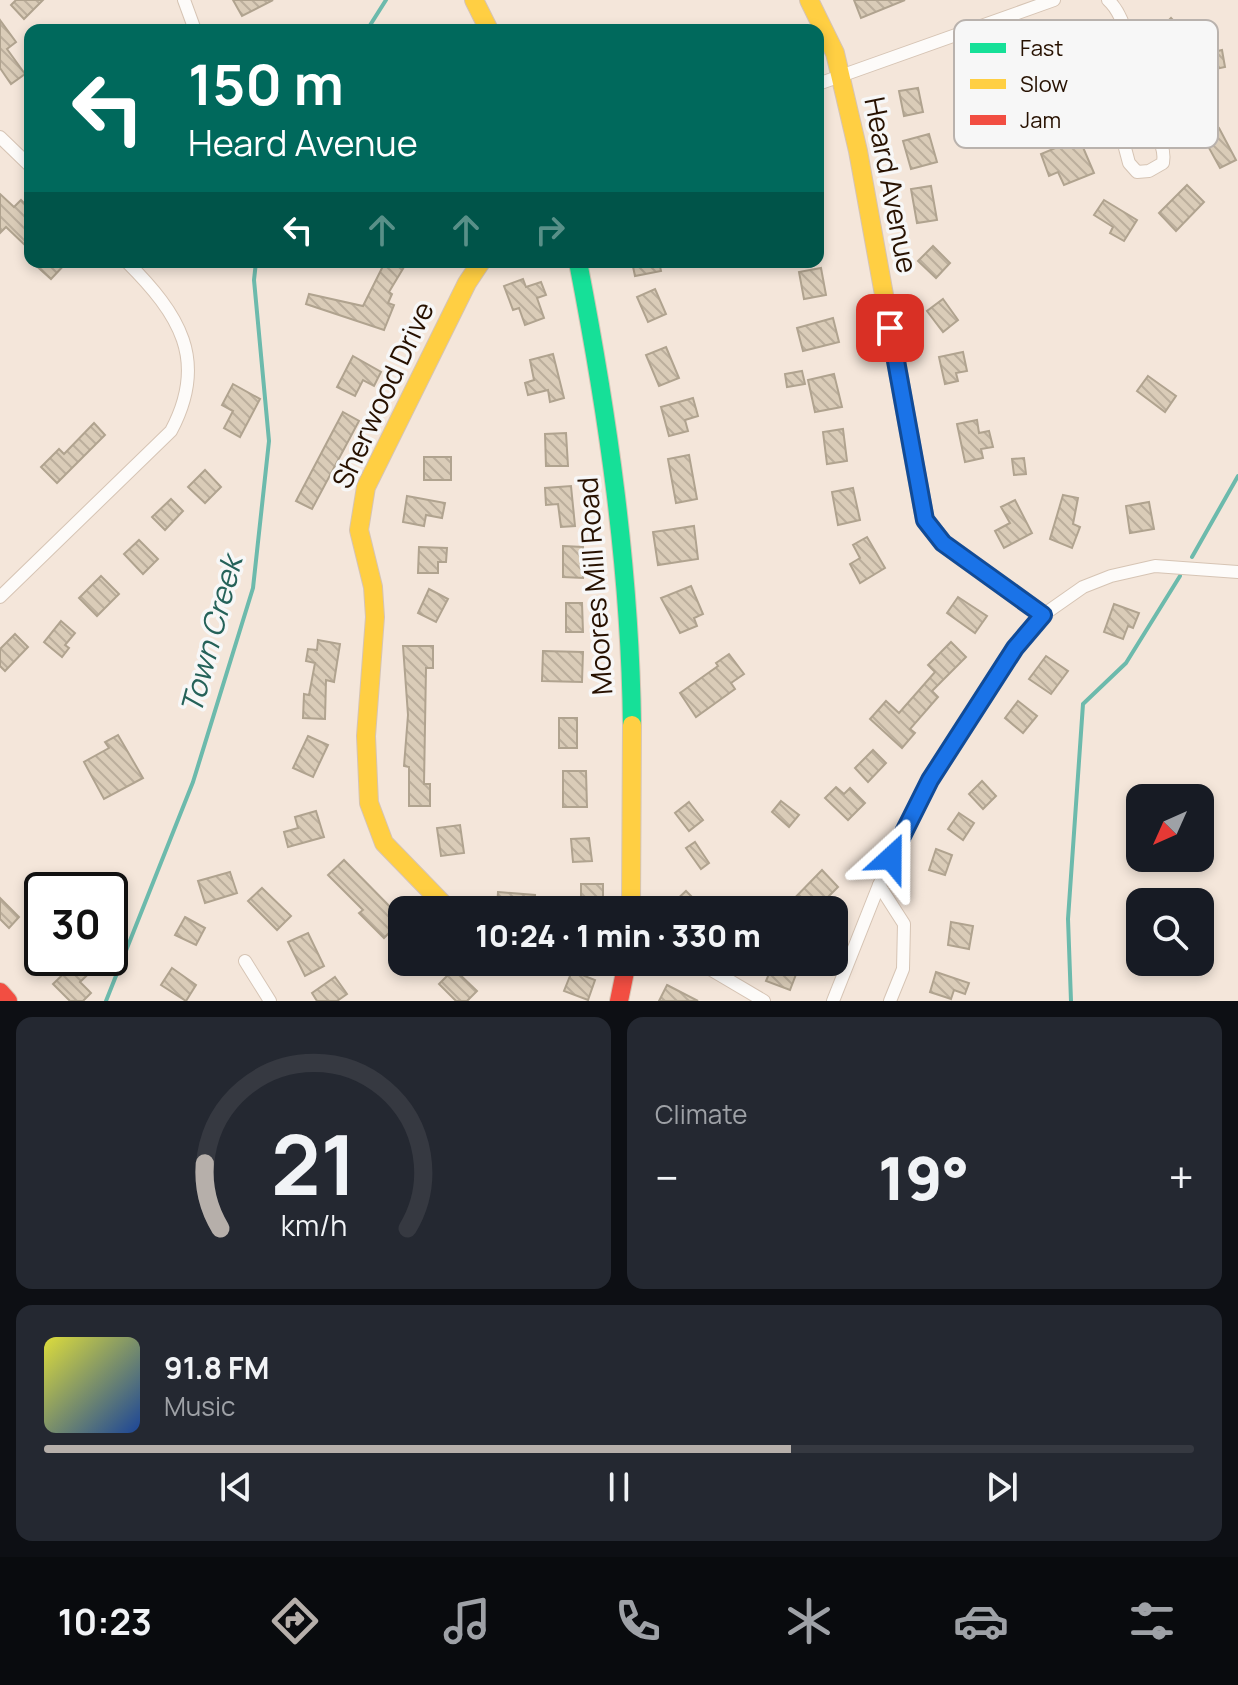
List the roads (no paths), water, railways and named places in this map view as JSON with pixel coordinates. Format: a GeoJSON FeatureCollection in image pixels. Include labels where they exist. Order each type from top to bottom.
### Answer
{"type":"FeatureCollection","features":[{"type":"Feature","properties":{"kind":"street"},"geometry":{"type":"LineString","coordinates":[[184,0],[193,24]]}},
{"type":"Feature","properties":{"kind":"street"},"geometry":{"type":"LineString","coordinates":[[474,0],[486,24]]}},
{"type":"Feature","properties":{"kind":"street","name":"Heard Avenue"},"geometry":{"type":"LineString","coordinates":[[809,0],[821,24]]}},
{"type":"Feature","properties":{"kind":"street"},"geometry":{"type":"LineString","coordinates":[[997,20],[1054,0]]}},
{"type":"Feature","properties":{"kind":"street"},"geometry":{"type":"LineString","coordinates":[[1108,0],[1121,20]]}},
{"type":"Feature","properties":{"kind":"street","name":"Heard Avenue"},"geometry":{"type":"LineString","coordinates":[[824,31],[835,53],[858,151],[925,520],[943,543],[1043,615]]}},
{"type":"Feature","properties":{"kind":"street"},"geometry":{"type":"LineString","coordinates":[[824,82],[954,35]]}},
{"type":"Feature","properties":{"kind":"street"},"geometry":{"type":"LineString","coordinates":[[0,137],[24,160]]}},
{"type":"Feature","properties":{"kind":"street"},"geometry":{"type":"LineString","coordinates":[[0,597],[171,431],[186,404],[188,364],[176,324],[161,299],[133,268]]}},
{"type":"Feature","properties":{"kind":"street","name":"Sherwood Drive"},"geometry":{"type":"LineString","coordinates":[[435,896],[384,843],[369,803],[366,736],[375,617],[373,587],[359,530],[366,487],[477,268]]}},
{"type":"Feature","properties":{"kind":"street","name":"Moores Mill Road"},"geometry":{"type":"LineString","coordinates":[[579,268],[605,400],[626,574],[631,664],[631,896]]}},
{"type":"Feature","properties":{"kind":"street"},"geometry":{"type":"LineString","coordinates":[[833,1001],[879,885],[930,780],[1015,648],[1043,615],[1083,587],[1111,576],[1155,566],[1238,572]]}},
{"type":"Feature","properties":{"kind":"street"},"geometry":{"type":"LineString","coordinates":[[879,885],[904,924],[903,969],[890,1001]]}},
{"type":"Feature","properties":{"kind":"street"},"geometry":{"type":"LineString","coordinates":[[245,961],[270,1001]]}},
{"type":"Feature","properties":{"kind":"street"},"geometry":{"type":"LineString","coordinates":[[619,1001],[624,976]]}},
{"type":"Feature","properties":{"kind":"street"},"geometry":{"type":"LineString","coordinates":[[722,976],[764,1001]]}},
{"type":"Feature","properties":{"kind":"street"},"geometry":{"type":"LineString","coordinates":[[0,992],[8,1001]]}},
{"type":"Feature","properties":{"kind":"waterway","name":"Town Creek"},"geometry":{"type":"LineString","coordinates":[[371,24],[386,0]]}},
{"type":"Feature","properties":{"kind":"waterway","name":"Town Creek"},"geometry":{"type":"LineString","coordinates":[[106,1001],[193,782],[253,588],[269,441],[255,268]]}},
{"type":"Feature","properties":{"kind":"waterway"},"geometry":{"type":"LineString","coordinates":[[1192,557],[1238,476]]}},
{"type":"Feature","properties":{"kind":"waterway"},"geometry":{"type":"LineString","coordinates":[[1071,1001],[1068,919],[1083,704],[1126,663],[1180,576]]}}]}
